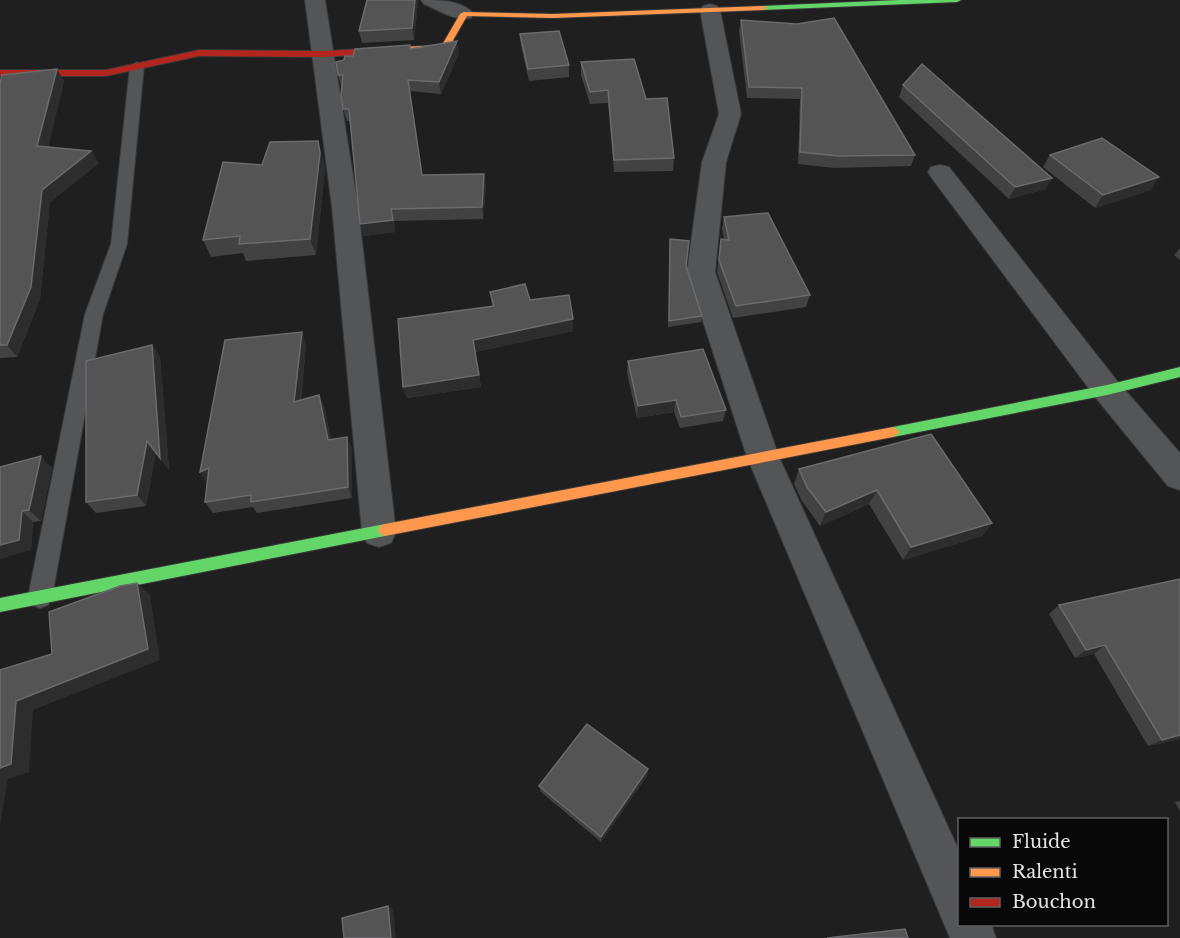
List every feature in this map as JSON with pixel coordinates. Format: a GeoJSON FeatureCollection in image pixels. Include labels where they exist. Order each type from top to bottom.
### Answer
{"type":"FeatureCollection","features":[{"type":"Feature","properties":{"kind":"street"},"geometry":{"type":"LineString","coordinates":[[315,0],[345,207],[379,532]]}},
{"type":"Feature","properties":{"kind":"street"},"geometry":{"type":"LineString","coordinates":[[431,0],[464,14],[553,16],[957,0]]}},
{"type":"Feature","properties":{"kind":"street"},"geometry":{"type":"LineString","coordinates":[[710,10],[730,114],[714,162],[701,272],[763,457],[958,901]]}},
{"type":"Feature","properties":{"kind":"street"},"geometry":{"type":"LineString","coordinates":[[0,73],[106,73],[199,53],[324,54],[445,47],[464,14]]}},
{"type":"Feature","properties":{"kind":"street"},"geometry":{"type":"LineString","coordinates":[[940,172],[1107,390],[1180,476]]}},
{"type":"Feature","properties":{"kind":"street"},"geometry":{"type":"LineString","coordinates":[[0,604],[1107,390],[1180,372]]}},
{"type":"Feature","properties":{"kind":"lane"},"geometry":{"type":"LineString","coordinates":[[40,597],[94,314],[119,244],[137,66]]}},
{"type":"Feature","properties":{"kind":"building"},"geometry":{"type":"Polygon","coordinates":[[[367,0],[415,0],[412,28],[359,31],[367,0]]]}},
{"type":"Feature","properties":{"kind":"building"},"geometry":{"type":"Polygon","coordinates":[[[834,18],[915,155],[838,156],[800,152],[802,88],[749,87],[741,20],[797,24],[834,18]]]}},
{"type":"Feature","properties":{"kind":"building"},"geometry":{"type":"Polygon","coordinates":[[[559,31],[569,65],[528,69],[520,34],[559,31]]]}},
{"type":"Feature","properties":{"kind":"building"},"geometry":{"type":"Polygon","coordinates":[[[457,41],[439,82],[408,80],[422,175],[484,174],[482,207],[391,209],[393,220],[360,224],[349,109],[343,109],[341,96],[343,75],[338,75],[336,62],[344,60],[345,56],[353,56],[355,49],[410,45],[410,49],[457,41]]]}},
{"type":"Feature","properties":{"kind":"building"},"geometry":{"type":"Polygon","coordinates":[[[634,59],[646,99],[667,98],[674,158],[614,160],[608,90],[590,92],[581,62],[634,59]]]}},
{"type":"Feature","properties":{"kind":"building"},"geometry":{"type":"Polygon","coordinates":[[[922,64],[1052,178],[1015,187],[903,85],[922,64]]]}},
{"type":"Feature","properties":{"kind":"building"},"geometry":{"type":"Polygon","coordinates":[[[57,69],[37,146],[91,151],[42,190],[31,287],[7,345],[0,345],[0,83],[2,75],[57,69]]]}},
{"type":"Feature","properties":{"kind":"building"},"geometry":{"type":"Polygon","coordinates":[[[1102,138],[1159,177],[1103,195],[1050,155],[1102,138]]]}},
{"type":"Feature","properties":{"kind":"building"},"geometry":{"type":"Polygon","coordinates":[[[318,141],[320,153],[310,239],[239,244],[240,236],[203,240],[223,162],[262,165],[270,142],[318,141]]]}},
{"type":"Feature","properties":{"kind":"building"},"geometry":{"type":"Polygon","coordinates":[[[768,213],[810,295],[736,306],[719,260],[721,239],[729,240],[724,217],[768,213]]]}},
{"type":"Feature","properties":{"kind":"building"},"geometry":{"type":"Polygon","coordinates":[[[670,239],[689,241],[686,266],[702,316],[669,321],[670,239]]]}},
{"type":"Feature","properties":{"kind":"building"},"geometry":{"type":"Polygon","coordinates":[[[525,284],[530,300],[569,295],[573,319],[473,340],[479,375],[403,387],[398,319],[494,306],[490,292],[525,284]]]}},
{"type":"Feature","properties":{"kind":"building"},"geometry":{"type":"Polygon","coordinates":[[[302,332],[294,402],[319,395],[328,440],[347,437],[348,487],[251,502],[251,495],[205,502],[209,468],[200,472],[225,340],[302,332]]]}},
{"type":"Feature","properties":{"kind":"building"},"geometry":{"type":"Polygon","coordinates":[[[152,345],[160,458],[147,441],[137,495],[86,502],[86,361],[152,345]]]}},
{"type":"Feature","properties":{"kind":"building"},"geometry":{"type":"Polygon","coordinates":[[[703,349],[726,410],[681,417],[676,400],[638,406],[628,361],[703,349]]]}},
{"type":"Feature","properties":{"kind":"building"},"geometry":{"type":"Polygon","coordinates":[[[931,434],[992,523],[911,547],[877,490],[826,512],[807,487],[799,469],[931,434]]]}},
{"type":"Feature","properties":{"kind":"building"},"geometry":{"type":"Polygon","coordinates":[[[41,456],[29,510],[22,511],[19,540],[0,545],[0,467],[41,456]]]}},
{"type":"Feature","properties":{"kind":"building"},"geometry":{"type":"Polygon","coordinates":[[[1180,579],[1180,735],[1162,740],[1105,645],[1086,650],[1059,605],[1180,579]]]}},
{"type":"Feature","properties":{"kind":"building"},"geometry":{"type":"Polygon","coordinates":[[[137,583],[148,649],[16,701],[11,764],[0,768],[0,670],[52,654],[49,612],[120,586],[137,583]]]}},
{"type":"Feature","properties":{"kind":"building"},"geometry":{"type":"Polygon","coordinates":[[[587,724],[648,769],[601,837],[539,786],[587,724]]]}},
{"type":"Feature","properties":{"kind":"building"},"geometry":{"type":"Polygon","coordinates":[[[388,906],[391,938],[344,938],[342,918],[388,906]]]}},
{"type":"Feature","properties":{"kind":"building"},"geometry":{"type":"Polygon","coordinates":[[[905,929],[908,938],[827,938],[905,929]]]}},
{"type":"Feature","properties":{"kind":"traffic: fast"},"geometry":{"type":"LineString","coordinates":[[762,8],[957,0]]}},
{"type":"Feature","properties":{"kind":"traffic: fast"},"geometry":{"type":"LineString","coordinates":[[893,432],[1107,390],[1180,372]]}},
{"type":"Feature","properties":{"kind":"traffic: fast"},"geometry":{"type":"LineString","coordinates":[[0,605],[385,530]]}},
{"type":"Feature","properties":{"kind":"traffic: slow"},"geometry":{"type":"LineString","coordinates":[[382,51],[445,47],[464,14],[553,16],[762,8]]}},
{"type":"Feature","properties":{"kind":"traffic: slow"},"geometry":{"type":"LineString","coordinates":[[385,530],[893,432]]}},
{"type":"Feature","properties":{"kind":"traffic: jam"},"geometry":{"type":"LineString","coordinates":[[0,73],[106,73],[199,53],[324,54],[382,51]]}}]}
